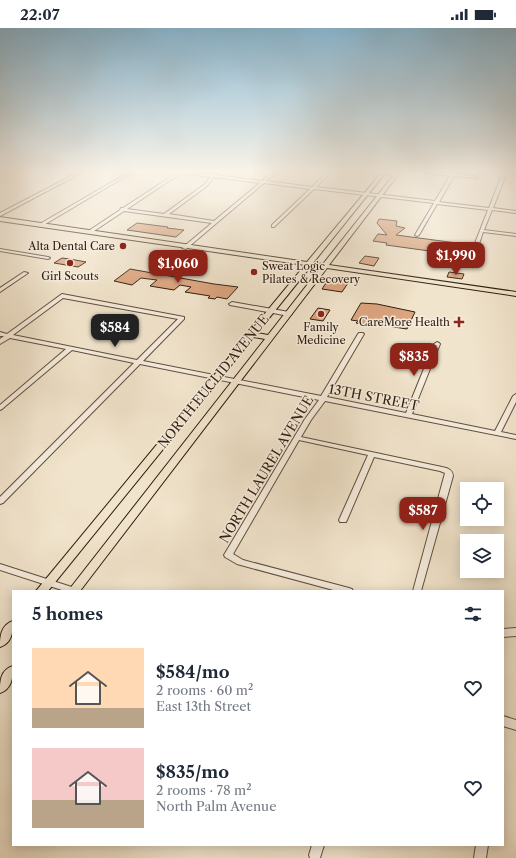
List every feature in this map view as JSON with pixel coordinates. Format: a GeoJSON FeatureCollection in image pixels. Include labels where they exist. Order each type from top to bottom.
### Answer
{"type":"FeatureCollection","features":[{"type":"Feature","properties":{"kind":"main road","name":"NORTH EUCLID AVENUE"},"geometry":{"type":"LineString","coordinates":[[75,590],[271,338],[368,211]]}},
{"type":"Feature","properties":{"kind":"main road"},"geometry":{"type":"LineString","coordinates":[[352,212],[365,214]]}},
{"type":"Feature","properties":{"kind":"main road","name":"NORTH EUCLID AVENUE"},"geometry":{"type":"LineString","coordinates":[[43,590],[352,212]]}},
{"type":"Feature","properties":{"kind":"main road"},"geometry":{"type":"LineString","coordinates":[[0,219],[310,264],[424,284],[516,297]]}},
{"type":"Feature","properties":{"kind":"main road"},"geometry":{"type":"LineString","coordinates":[[339,229],[338,235],[332,244],[341,246]]}},
{"type":"Feature","properties":{"kind":"main road"},"geometry":{"type":"LineString","coordinates":[[324,267],[516,294]]}},
{"type":"Feature","properties":{"kind":"main road"},"geometry":{"type":"LineString","coordinates":[[424,284],[468,287]]}},
{"type":"Feature","properties":{"kind":"main road"},"geometry":{"type":"LineString","coordinates":[[292,286],[308,288]]}},
{"type":"Feature","properties":{"kind":"main road"},"geometry":{"type":"LineString","coordinates":[[251,334],[271,338]]}},
{"type":"Feature","properties":{"kind":"main road"},"geometry":{"type":"LineString","coordinates":[[0,642],[12,627]]}},
{"type":"Feature","properties":{"kind":"main road"},"geometry":{"type":"LineString","coordinates":[[0,688],[12,671]]}},
{"type":"Feature","properties":{"kind":"street"},"geometry":{"type":"LineString","coordinates":[[40,225],[64,211]]}},
{"type":"Feature","properties":{"kind":"street"},"geometry":{"type":"LineString","coordinates":[[89,232],[120,211]]}},
{"type":"Feature","properties":{"kind":"street"},"geometry":{"type":"LineString","coordinates":[[134,211],[215,222]]}},
{"type":"Feature","properties":{"kind":"street"},"geometry":{"type":"LineString","coordinates":[[165,215],[171,211]]}},
{"type":"Feature","properties":{"kind":"street"},"geometry":{"type":"LineString","coordinates":[[186,246],[229,211]]}},
{"type":"Feature","properties":{"kind":"street"},"geometry":{"type":"LineString","coordinates":[[274,226],[289,211]]}},
{"type":"Feature","properties":{"kind":"street"},"geometry":{"type":"LineString","coordinates":[[417,235],[431,211]]}},
{"type":"Feature","properties":{"kind":"street"},"geometry":{"type":"LineString","coordinates":[[477,243],[489,211]]}},
{"type":"Feature","properties":{"kind":"street"},"geometry":{"type":"LineString","coordinates":[[482,231],[516,235]]}},
{"type":"Feature","properties":{"kind":"street"},"geometry":{"type":"LineString","coordinates":[[0,250],[48,258]]}},
{"type":"Feature","properties":{"kind":"street"},"geometry":{"type":"LineString","coordinates":[[0,290],[26,273]]}},
{"type":"Feature","properties":{"kind":"street"},"geometry":{"type":"LineString","coordinates":[[0,342],[62,296],[182,318],[0,500]]}},
{"type":"Feature","properties":{"kind":"street"},"geometry":{"type":"LineString","coordinates":[[270,311],[234,306],[232,304],[289,314]]}},
{"type":"Feature","properties":{"kind":"street","name":"13TH STREET"},"geometry":{"type":"LineString","coordinates":[[0,334],[516,437]]}},
{"type":"Feature","properties":{"kind":"street","name":"NORTH LAUREL AVENUE"},"geometry":{"type":"LineString","coordinates":[[345,590],[240,562],[228,555],[297,438],[361,334]]}},
{"type":"Feature","properties":{"kind":"street"},"geometry":{"type":"LineString","coordinates":[[408,416],[436,344]]}},
{"type":"Feature","properties":{"kind":"street"},"geometry":{"type":"LineString","coordinates":[[0,408],[71,348]]}},
{"type":"Feature","properties":{"kind":"street"},"geometry":{"type":"LineString","coordinates":[[498,434],[516,396]]}},
{"type":"Feature","properties":{"kind":"street"},"geometry":{"type":"LineString","coordinates":[[297,438],[442,469],[449,472],[417,590]]}},
{"type":"Feature","properties":{"kind":"street"},"geometry":{"type":"LineString","coordinates":[[342,520],[372,454]]}},
{"type":"Feature","properties":{"kind":"street"},"geometry":{"type":"LineString","coordinates":[[0,567],[71,590]]}},
{"type":"Feature","properties":{"kind":"street"},"geometry":{"type":"LineString","coordinates":[[504,633],[516,633]]}},
{"type":"Feature","properties":{"kind":"street"},"geometry":{"type":"LineString","coordinates":[[504,721],[516,725]]}},
{"type":"Feature","properties":{"kind":"street"},"geometry":{"type":"LineString","coordinates":[[480,858],[482,846]]}},
{"type":"Feature","properties":{"kind":"building"},"geometry":{"type":"Polygon","coordinates":[[[379,219],[397,221],[396,226],[405,228],[396,235],[457,243],[451,254],[386,245],[387,243],[373,241],[378,234],[387,235],[377,223],[379,219]]]}},
{"type":"Feature","properties":{"kind":"building"},"geometry":{"type":"Polygon","coordinates":[[[137,223],[184,230],[176,237],[127,230],[137,223]]]}},
{"type":"Feature","properties":{"kind":"building"},"geometry":{"type":"Polygon","coordinates":[[[365,256],[379,258],[374,266],[359,263],[365,256]]]}},
{"type":"Feature","properties":{"kind":"building","name":"Girl Scouts"},"geometry":{"type":"Polygon","coordinates":[[[62,258],[86,262],[78,267],[54,263],[62,258]]]}},
{"type":"Feature","properties":{"kind":"building"},"geometry":{"type":"Polygon","coordinates":[[[130,269],[238,287],[227,299],[217,297],[215,299],[208,298],[210,296],[185,292],[191,287],[180,285],[174,290],[150,286],[157,280],[141,278],[132,285],[114,281],[130,269]]]}},
{"type":"Feature","properties":{"kind":"building"},"geometry":{"type":"Polygon","coordinates":[[[449,272],[464,274],[462,279],[447,277],[449,272]]]}},
{"type":"Feature","properties":{"kind":"building"},"geometry":{"type":"Polygon","coordinates":[[[330,277],[350,280],[342,292],[322,289],[330,277]]]}},
{"type":"Feature","properties":{"kind":"building"},"geometry":{"type":"Polygon","coordinates":[[[361,303],[377,304],[415,312],[407,329],[368,323],[366,325],[356,323],[358,321],[351,320],[361,303]]]}},
{"type":"Feature","properties":{"kind":"building"},"geometry":{"type":"Polygon","coordinates":[[[318,308],[330,310],[323,321],[310,319],[318,308]]]}},
{"type":"Feature","properties":{"kind":"place","name":"Alta Dental Care"},"geometry":{"type":"Point","coordinates":[123,246]}},
{"type":"Feature","properties":{"kind":"place","name":"Girl Scouts"},"geometry":{"type":"Point","coordinates":[70,263]}},
{"type":"Feature","properties":{"kind":"place","name":"Sweat Logic Pilates & Recovery"},"geometry":{"type":"Point","coordinates":[254,272]}},
{"type":"Feature","properties":{"kind":"place","name":"Family Medicine"},"geometry":{"type":"Point","coordinates":[321,314]}},
{"type":"Feature","properties":{"kind":"place","name":"CareMore Health"},"geometry":{"type":"Point","coordinates":[459,322]}}]}
